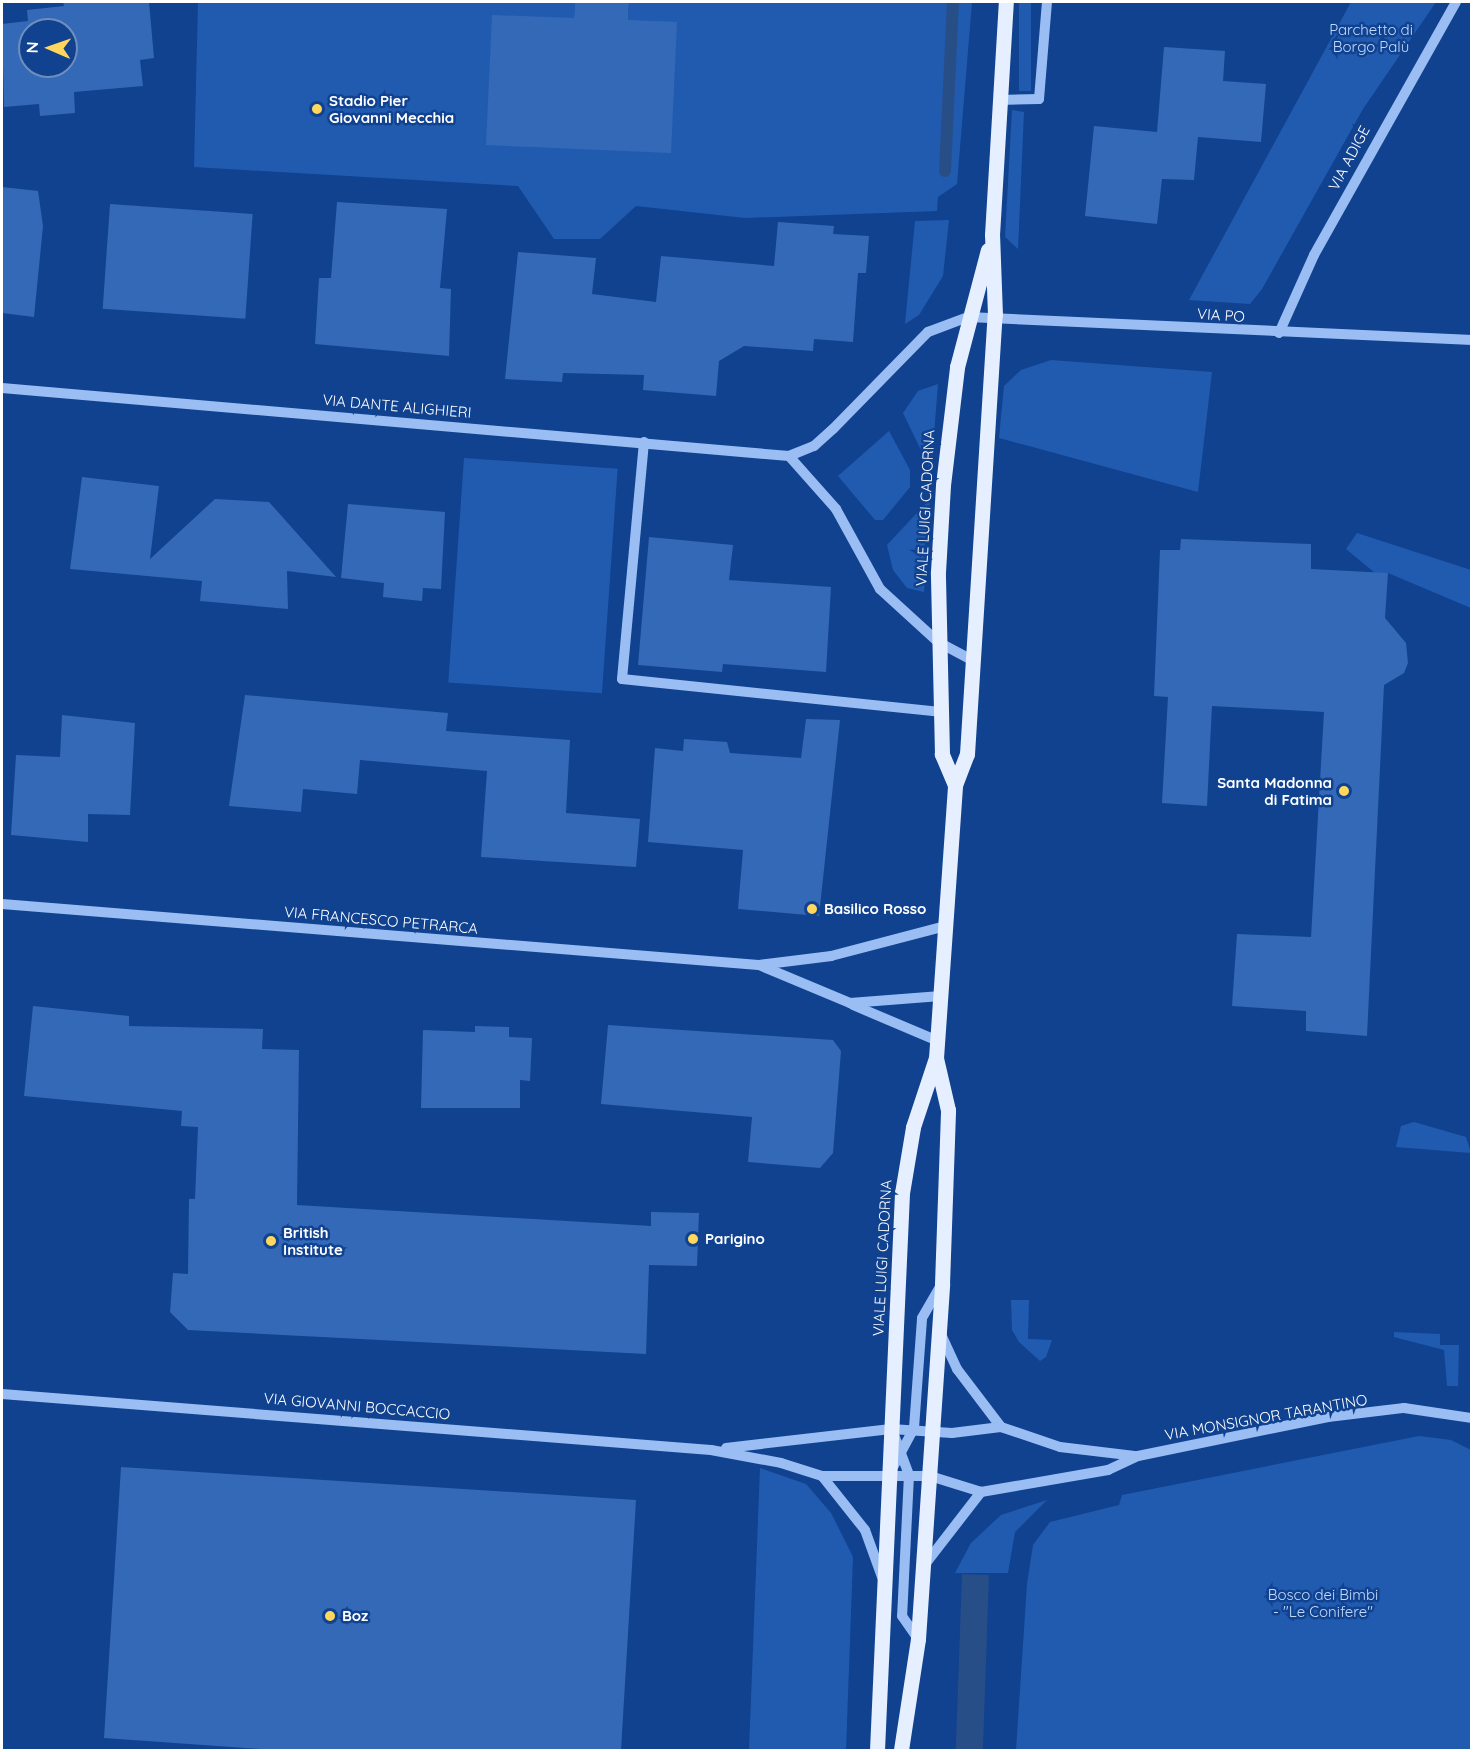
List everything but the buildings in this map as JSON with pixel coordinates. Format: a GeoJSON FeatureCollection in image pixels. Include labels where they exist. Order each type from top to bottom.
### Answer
{"type":"FeatureCollection","features":[{"type":"Feature","properties":{"kind":"main road","name":"VIALE LUIGI CADORNA"},"geometry":{"type":"LineString","coordinates":[[877,1750],[902,1193],[913,1127],[936,1058],[955,785],[967,754],[995,315],[992,235],[1006,2]]}},
{"type":"Feature","properties":{"kind":"main road","name":"VIALE LUIGI CADORNA"},"geometry":{"type":"LineString","coordinates":[[955,785],[942,754],[938,642],[947,427],[968,316],[992,235]]}},
{"type":"Feature","properties":{"kind":"main road","name":"VIALE LUIGI CADORNA"},"geometry":{"type":"LineString","coordinates":[[901,1750],[918,1639],[942,1284],[948,1110],[936,1058]]}},
{"type":"Feature","properties":{"kind":"street"},"geometry":{"type":"LineString","coordinates":[[999,100],[1039,99],[1047,2]]}},
{"type":"Feature","properties":{"kind":"street","name":"VIA ADIGE"},"geometry":{"type":"LineString","coordinates":[[1279,333],[1314,255],[1455,2]]}},
{"type":"Feature","properties":{"kind":"street","name":"VIA PO"},"geometry":{"type":"LineString","coordinates":[[968,316],[995,315],[1279,333],[1472,340]]}},
{"type":"Feature","properties":{"kind":"street"},"geometry":{"type":"LineString","coordinates":[[968,316],[928,332],[833,429],[789,456],[836,509],[880,589],[938,642],[973,662]]}},
{"type":"Feature","properties":{"kind":"street","name":"VIA DANTE ALIGHIERI"},"geometry":{"type":"LineString","coordinates":[[2,388],[789,456]]}},
{"type":"Feature","properties":{"kind":"street"},"geometry":{"type":"LineString","coordinates":[[644,442],[622,679],[940,712]]}},
{"type":"Feature","properties":{"kind":"street","name":"VIA FRANCESCO PETRARCA"},"geometry":{"type":"LineString","coordinates":[[2,904],[759,965],[831,956],[945,926]]}},
{"type":"Feature","properties":{"kind":"street","name":"VIA FRANCESCO PETRARCA"},"geometry":{"type":"LineString","coordinates":[[759,965],[938,1041]]}},
{"type":"Feature","properties":{"kind":"street","name":"VIA FRANCESCO PETRARCA"},"geometry":{"type":"LineString","coordinates":[[850,1003],[941,996]]}},
{"type":"Feature","properties":{"kind":"street","name":"VIALE LUIGI CADORNA"},"geometry":{"type":"LineString","coordinates":[[888,1476],[914,1428],[922,1318],[942,1284]]}},
{"type":"Feature","properties":{"kind":"street"},"geometry":{"type":"LineString","coordinates":[[939,1329],[957,1369],[1001,1427]]}},
{"type":"Feature","properties":{"kind":"street","name":"VIA GIOVANNI BOCCACCIO"},"geometry":{"type":"LineString","coordinates":[[2,1394],[711,1450],[822,1476],[930,1476]]}},
{"type":"Feature","properties":{"kind":"street","name":"VIA MONSIGNOR TARANTINO"},"geometry":{"type":"LineString","coordinates":[[930,1476],[981,1492],[1108,1470],[1138,1456],[1393,1410],[1472,1418]]}},
{"type":"Feature","properties":{"kind":"street","name":"VIA MONSIGNOR TARANTINO"},"geometry":{"type":"LineString","coordinates":[[932,1430],[952,1433],[1001,1427],[1060,1448],[1138,1456]]}},
{"type":"Feature","properties":{"kind":"street"},"geometry":{"type":"LineString","coordinates":[[891,1429],[903,1452],[909,1475],[902,1616],[918,1639]]}},
{"type":"Feature","properties":{"kind":"street","name":"VIA GIOVANNI BOCCACCIO"},"geometry":{"type":"LineString","coordinates":[[711,1450],[891,1429],[932,1430]]}},
{"type":"Feature","properties":{"kind":"street"},"geometry":{"type":"LineString","coordinates":[[822,1476],[865,1530],[884,1581]]}},
{"type":"Feature","properties":{"kind":"street"},"geometry":{"type":"LineString","coordinates":[[923,1567],[981,1492]]}},
{"type":"Feature","properties":{"kind":"green space"},"geometry":{"type":"Polygon","coordinates":[[[198,2],[575,2],[574,17],[628,20],[629,2],[972,2],[957,184],[938,197],[937,211],[745,218],[636,206],[600,239],[554,239],[518,186],[194,167],[198,2]]]}},
{"type":"Feature","properties":{"kind":"green space"},"geometry":{"type":"Polygon","coordinates":[[[1019,2],[1031,2],[1031,91],[1019,91],[1019,2]]]}},
{"type":"Feature","properties":{"kind":"green space","name":"Parchetto di Borgo Palù"},"geometry":{"type":"Polygon","coordinates":[[[1351,2],[1436,2],[1363,109],[1262,289],[1250,304],[1189,300],[1351,2]]]}},
{"type":"Feature","properties":{"kind":"green space"},"geometry":{"type":"Polygon","coordinates":[[[1012,110],[1024,112],[1018,249],[1005,237],[1012,110]]]}},
{"type":"Feature","properties":{"kind":"green space"},"geometry":{"type":"Polygon","coordinates":[[[949,220],[943,276],[919,315],[905,324],[915,221],[949,220]]]}},
{"type":"Feature","properties":{"kind":"green space"},"geometry":{"type":"Polygon","coordinates":[[[1051,360],[1212,372],[1198,492],[999,438],[1004,386],[1021,370],[1051,360]]]}},
{"type":"Feature","properties":{"kind":"green space"},"geometry":{"type":"Polygon","coordinates":[[[938,384],[931,471],[903,413],[918,391],[938,384]]]}},
{"type":"Feature","properties":{"kind":"green space"},"geometry":{"type":"Polygon","coordinates":[[[889,431],[910,470],[910,487],[883,520],[875,520],[838,476],[889,431]]]}},
{"type":"Feature","properties":{"kind":"green space"},"geometry":{"type":"Polygon","coordinates":[[[464,458],[618,469],[602,693],[448,682],[464,458]]]}},
{"type":"Feature","properties":{"kind":"green space"},"geometry":{"type":"Polygon","coordinates":[[[930,499],[924,592],[907,588],[893,570],[887,545],[930,499]]]}},
{"type":"Feature","properties":{"kind":"green space"},"geometry":{"type":"Polygon","coordinates":[[[1357,533],[1471,570],[1471,608],[1388,573],[1375,573],[1346,549],[1357,533]]]}},
{"type":"Feature","properties":{"kind":"green space"},"geometry":{"type":"Polygon","coordinates":[[[1414,1122],[1466,1137],[1471,1153],[1396,1147],[1401,1126],[1414,1122]]]}},
{"type":"Feature","properties":{"kind":"green space"},"geometry":{"type":"Polygon","coordinates":[[[1011,1300],[1029,1300],[1028,1339],[1052,1340],[1046,1357],[1040,1361],[1019,1342],[1012,1330],[1011,1300]]]}},
{"type":"Feature","properties":{"kind":"green space"},"geometry":{"type":"Polygon","coordinates":[[[1394,1332],[1440,1334],[1440,1345],[1459,1345],[1458,1386],[1447,1386],[1444,1350],[1394,1337],[1394,1332]]]}},
{"type":"Feature","properties":{"kind":"green space","name":"Bosco dei Bimbi - \"Le Conifere\""},"geometry":{"type":"Polygon","coordinates":[[[1419,1436],[1451,1440],[1471,1450],[1471,1750],[1016,1750],[1027,1584],[1033,1545],[1050,1522],[1119,1505],[1122,1495],[1419,1436]]]}},
{"type":"Feature","properties":{"kind":"green space"},"geometry":{"type":"Polygon","coordinates":[[[760,1468],[806,1484],[831,1513],[853,1557],[846,1750],[749,1750],[760,1468]]]}},
{"type":"Feature","properties":{"kind":"green space"},"geometry":{"type":"Polygon","coordinates":[[[1047,1500],[1015,1532],[1008,1573],[955,1573],[971,1543],[1001,1515],[1047,1500]]]}},
{"type":"Feature","properties":{"kind":"shaded area"},"geometry":{"type":"Polygon","coordinates":[[[962,1574],[989,1575],[983,1750],[956,1750],[962,1574]]]}},
{"type":"Feature","properties":{"kind":"waterway"},"geometry":{"type":"LineString","coordinates":[[945,171],[953,2]]}},
{"type":"Feature","properties":{"kind":"place","name":"Stadio Pier Giovanni Mecchia"},"geometry":{"type":"Point","coordinates":[317,109]}},
{"type":"Feature","properties":{"kind":"place","name":"Santa Madonna di Fatima"},"geometry":{"type":"Point","coordinates":[1344,791]}},
{"type":"Feature","properties":{"kind":"place","name":"Basilico Rosso"},"geometry":{"type":"Point","coordinates":[812,909]}},
{"type":"Feature","properties":{"kind":"place","name":"Parigino"},"geometry":{"type":"Point","coordinates":[693,1239]}},
{"type":"Feature","properties":{"kind":"place","name":"British Institute"},"geometry":{"type":"Point","coordinates":[271,1241]}},
{"type":"Feature","properties":{"kind":"place","name":"Boz"},"geometry":{"type":"Point","coordinates":[330,1616]}}]}
